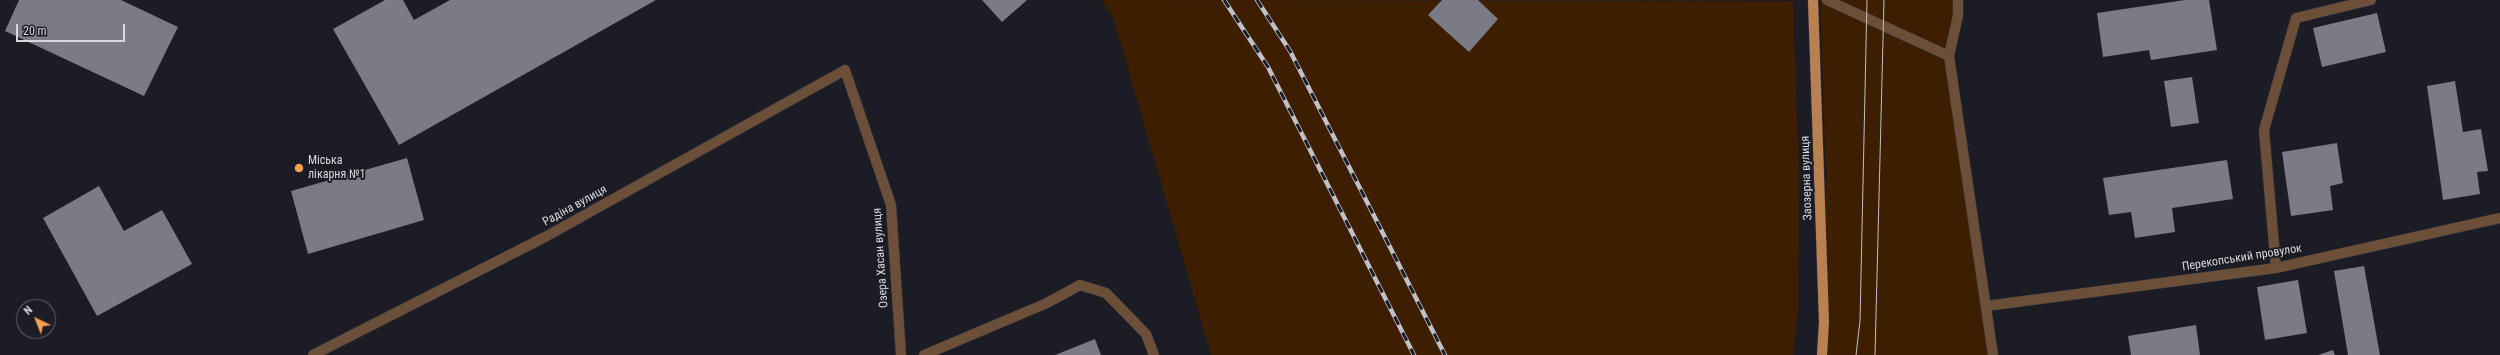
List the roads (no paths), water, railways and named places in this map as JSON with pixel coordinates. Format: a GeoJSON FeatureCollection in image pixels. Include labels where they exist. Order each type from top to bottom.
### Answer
{"type":"FeatureCollection","features":[{"type":"Feature","properties":{"kind":"main road","name":"Заозерна вулиця"},"geometry":{"type":"LineString","coordinates":[[1813,0],[1824,322],[1822,355]]}},
{"type":"Feature","properties":{"kind":"street"},"geometry":{"type":"LineString","coordinates":[[1827,0],[1949,56]]}},
{"type":"Feature","properties":{"kind":"street"},"geometry":{"type":"LineString","coordinates":[[1958,0],[1958,15],[1949,56],[1993,355]]}},
{"type":"Feature","properties":{"kind":"street"},"geometry":{"type":"LineString","coordinates":[[2276,268],[2264,130],[2296,18],[2371,0]]}},
{"type":"Feature","properties":{"kind":"street","name":"Радіна вулиця"},"geometry":{"type":"LineString","coordinates":[[313,355],[545,238],[844,70]]}},
{"type":"Feature","properties":{"kind":"street","name":"Озера Хасан вулиця"},"geometry":{"type":"LineString","coordinates":[[844,70],[891,205],[901,355]]}},
{"type":"Feature","properties":{"kind":"street","name":"Перекопський провулок"},"geometry":{"type":"LineString","coordinates":[[1986,306],[2276,268],[2500,218]]}},
{"type":"Feature","properties":{"kind":"street"},"geometry":{"type":"LineString","coordinates":[[924,355],[1047,303],[1080,285],[1106,293],[1146,334],[1154,355]]}},
{"type":"Feature","properties":{"kind":"tram line"},"geometry":{"type":"LineString","coordinates":[[1856,355],[1860,321],[1867,0]]}},
{"type":"Feature","properties":{"kind":"tram line"},"geometry":{"type":"LineString","coordinates":[[1875,355],[1884,0]]}},
{"type":"Feature","properties":{"kind":"railway"},"geometry":{"type":"LineString","coordinates":[[1224,0],[1268,67],[1414,355]]}},
{"type":"Feature","properties":{"kind":"railway"},"geometry":{"type":"LineString","coordinates":[[1257,0],[1290,51],[1445,355]]}},
{"type":"Feature","properties":{"kind":"place","name":"Міська лікарня №1"},"geometry":{"type":"Point","coordinates":[299,168]}}]}
